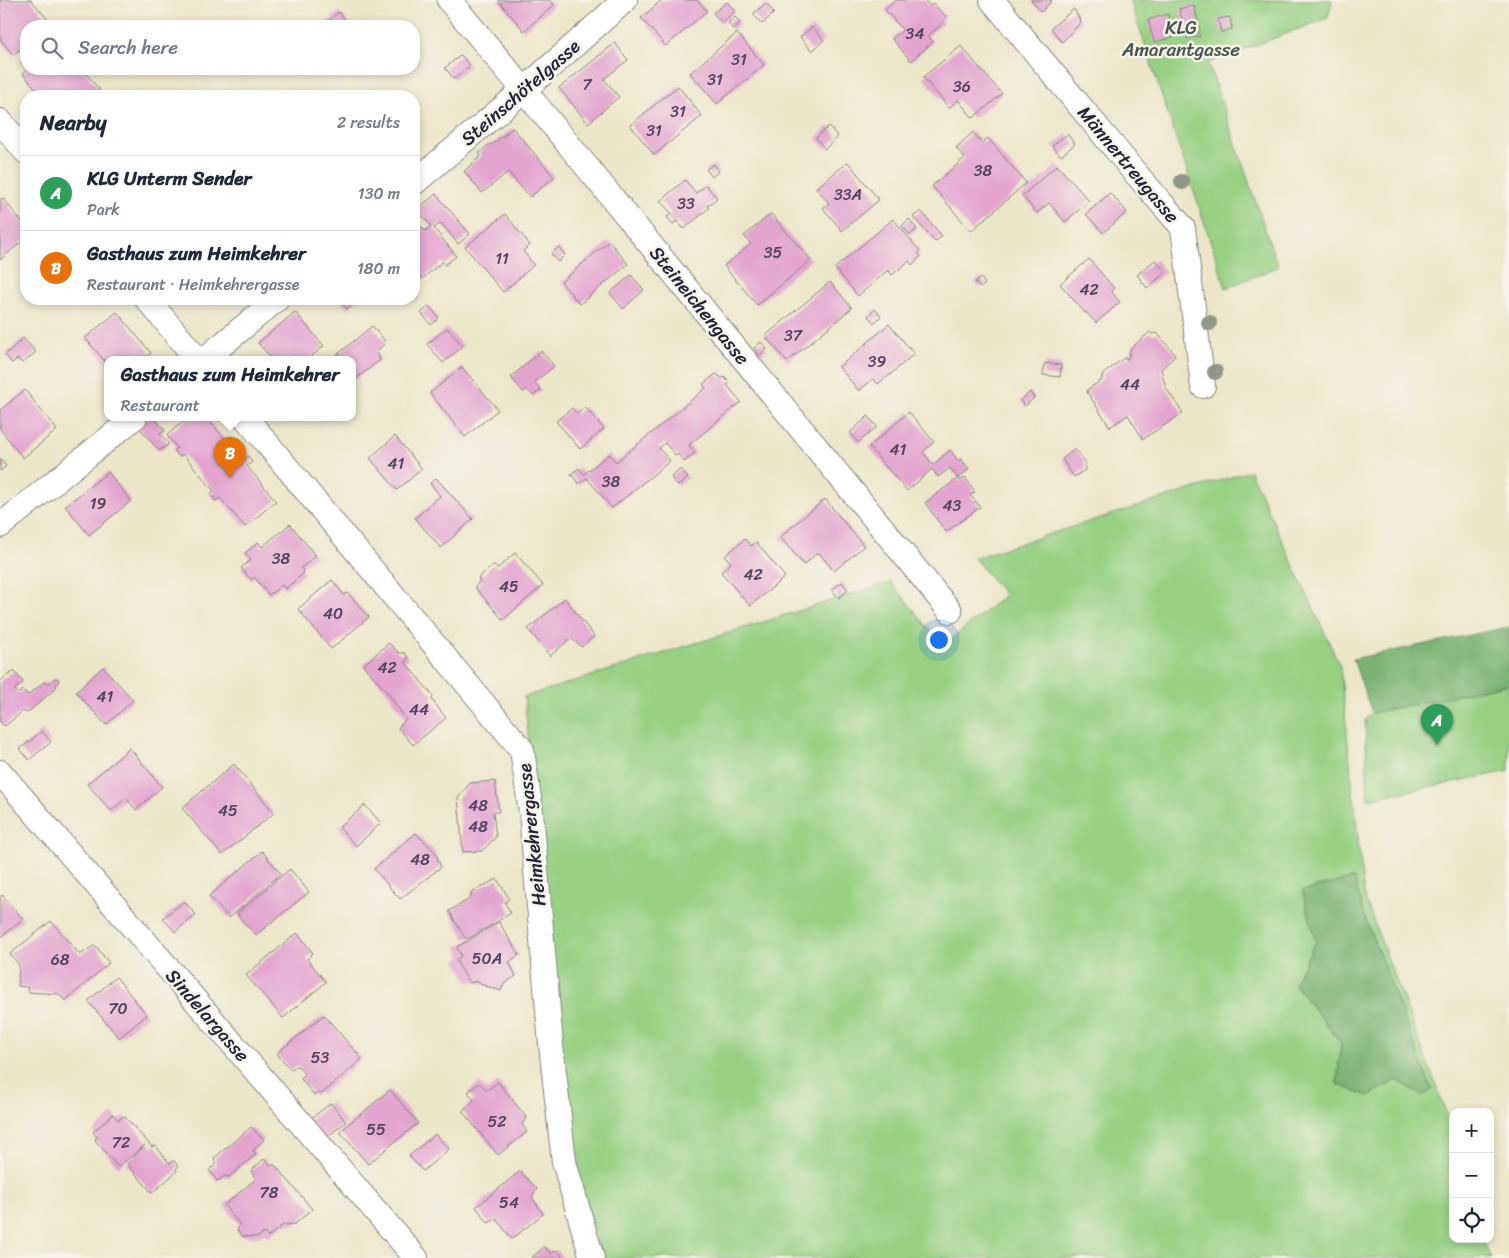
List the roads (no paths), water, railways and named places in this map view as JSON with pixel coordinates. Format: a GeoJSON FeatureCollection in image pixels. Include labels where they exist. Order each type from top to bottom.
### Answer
{"type":"FeatureCollection","features":[{"type":"Feature","properties":{"kind":"street","name":"Steineichengasse"},"geometry":{"type":"LineString","coordinates":[[449,0],[950,611]]}},
{"type":"Feature","properties":{"kind":"street","name":"Steinschötelgasse"},"geometry":{"type":"LineString","coordinates":[[420,178],[524,90],[625,0]]}},
{"type":"Feature","properties":{"kind":"street","name":"Männertreugasse"},"geometry":{"type":"LineString","coordinates":[[992,0],[1183,228],[1203,386]]}},
{"type":"Feature","properties":{"kind":"street"},"geometry":{"type":"LineString","coordinates":[[0,120],[20,145]]}},
{"type":"Feature","properties":{"kind":"street"},"geometry":{"type":"LineString","coordinates":[[152,305],[194,356]]}},
{"type":"Feature","properties":{"kind":"street"},"geometry":{"type":"LineString","coordinates":[[209,356],[270,305]]}},
{"type":"Feature","properties":{"kind":"street"},"geometry":{"type":"LineString","coordinates":[[0,526],[129,421]]}},
{"type":"Feature","properties":{"kind":"street","name":"Heimkehrergasse"},"geometry":{"type":"LineString","coordinates":[[248,421],[499,720],[522,750],[531,812],[551,1045],[564,1162],[592,1258]]}},
{"type":"Feature","properties":{"kind":"street","name":"Sindelargasse"},"geometry":{"type":"LineString","coordinates":[[0,772],[416,1258]]}},
{"type":"Feature","properties":{"kind":"place","name":"Gasthaus zum Heimkehrer"},"geometry":{"type":"Point","coordinates":[230,478]}},
{"type":"Feature","properties":{"kind":"place","name":"KLG Unterm Sender"},"geometry":{"type":"Point","coordinates":[1437,745]}},
{"type":"Feature","properties":{"kind":"park label","name":"KLG Amarantgasse"},"geometry":{"type":"Point","coordinates":[1181,38]}}]}
